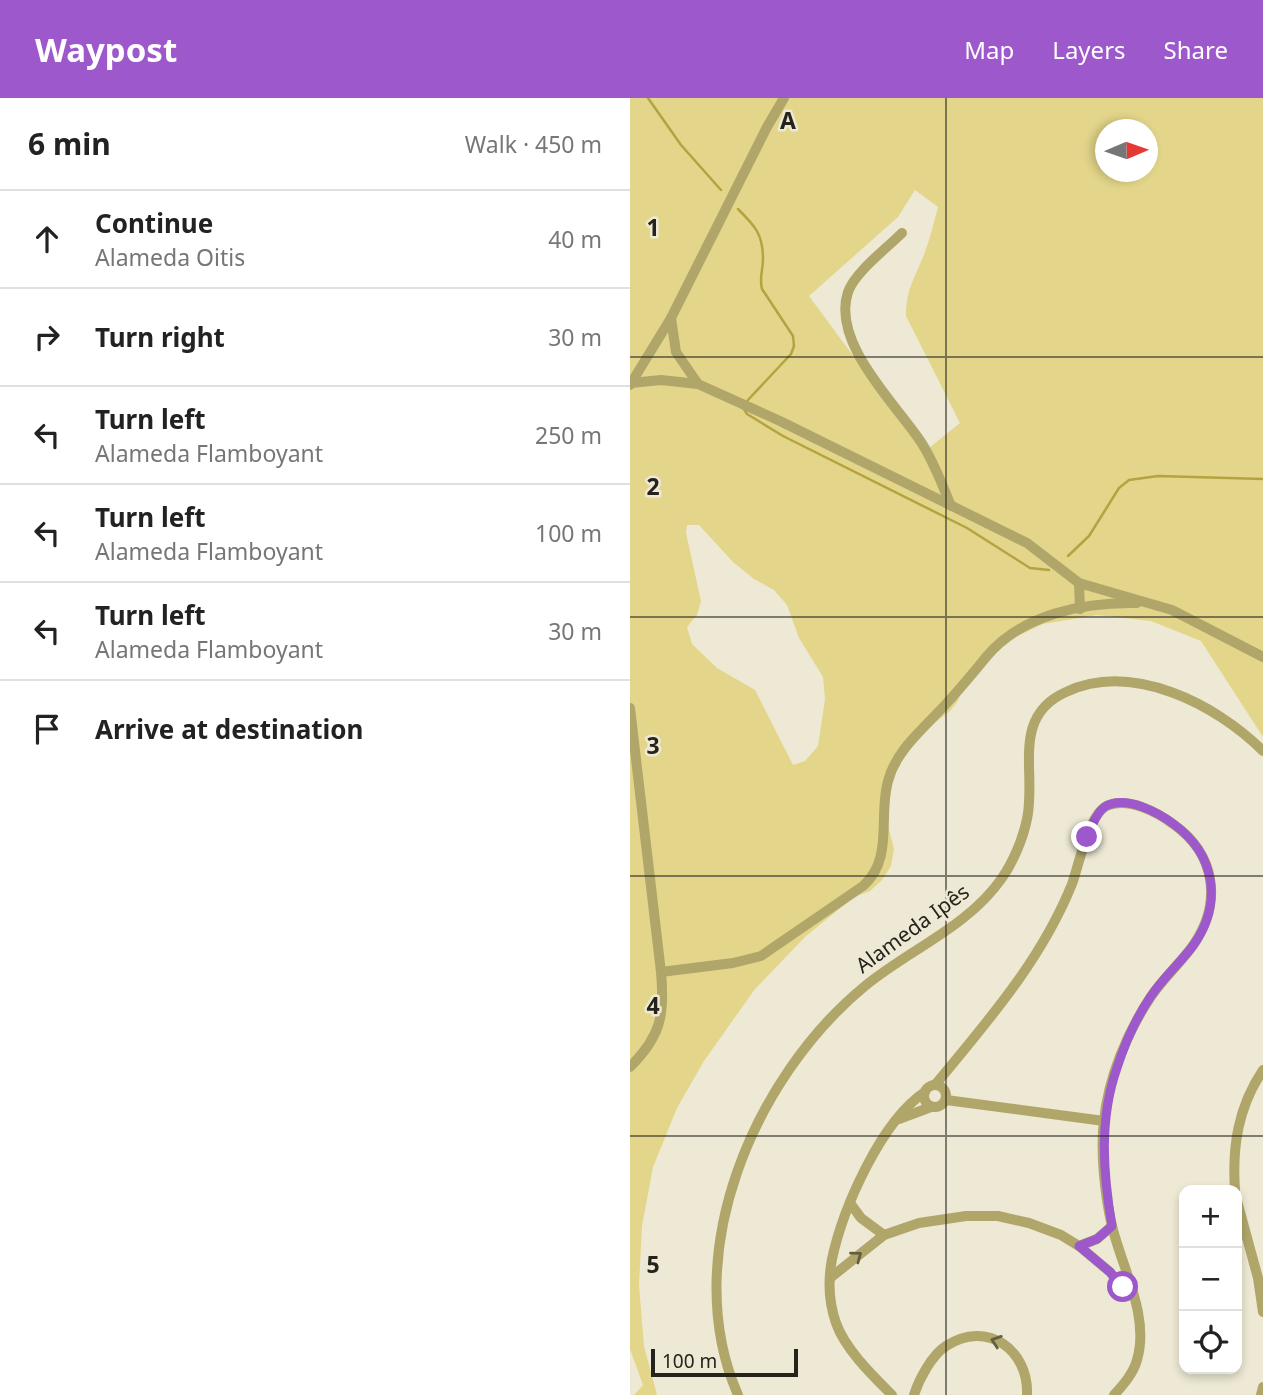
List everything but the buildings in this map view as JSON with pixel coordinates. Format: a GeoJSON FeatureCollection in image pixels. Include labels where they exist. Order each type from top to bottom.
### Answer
{"type":"FeatureCollection","features":[{"type":"Feature","properties":{"kind":"street"},"geometry":{"type":"LineString","coordinates":[[631,384],[671,318],[784,98]]}},
{"type":"Feature","properties":{"kind":"street"},"geometry":{"type":"LineString","coordinates":[[902,233],[860,274],[849,290],[845,307],[847,325],[851,341],[864,364],[935,466],[951,506]]}},
{"type":"Feature","properties":{"kind":"street"},"geometry":{"type":"LineString","coordinates":[[671,318],[676,352],[698,384]]}},
{"type":"Feature","properties":{"kind":"street"},"geometry":{"type":"LineString","coordinates":[[631,384],[661,380],[698,384],[780,421],[1027,543],[1079,583],[1172,610],[1263,657]]}},
{"type":"Feature","properties":{"kind":"street"},"geometry":{"type":"LineString","coordinates":[[1079,583],[1080,610]]}},
{"type":"Feature","properties":{"kind":"street"},"geometry":{"type":"LineString","coordinates":[[661,972],[733,963],[761,956],[869,881],[880,860],[886,791],[898,757],[1001,642],[1048,614],[1120,603],[1154,604]]}},
{"type":"Feature","properties":{"kind":"street","name":"Alameda Ipês"},"geometry":{"type":"LineString","coordinates":[[738,1395],[721,1344],[716,1306],[716,1266],[721,1233],[748,1147],[780,1084],[822,1027],[865,986],[978,908],[1003,877],[1027,820],[1030,790],[1029,739],[1034,722],[1045,705],[1064,692],[1086,684],[1109,681],[1144,685],[1189,699],[1228,723],[1263,751]]}},
{"type":"Feature","properties":{"kind":"street"},"geometry":{"type":"LineString","coordinates":[[630,708],[663,1005],[656,1034],[646,1051],[630,1067]]}},
{"type":"Feature","properties":{"kind":"street"},"geometry":{"type":"LineString","coordinates":[[892,1395],[862,1365],[837,1326],[831,1306],[832,1260],[850,1203],[872,1157],[902,1110],[935,1085],[1008,996],[1032,960],[1072,884],[1087,837],[1100,811],[1107,805],[1133,804],[1156,814],[1194,841],[1206,862],[1211,884],[1205,925],[1193,946],[1152,996],[1133,1026],[1116,1070],[1104,1121],[1105,1178],[1112,1226],[1140,1330],[1137,1361],[1127,1380],[1114,1395]]}},
{"type":"Feature","properties":{"kind":"street"},"geometry":{"type":"LineString","coordinates":[[1235,1185],[1233,1161],[1236,1132],[1263,1070]]}},
{"type":"Feature","properties":{"kind":"street"},"geometry":{"type":"LineString","coordinates":[[896,1121],[919,1110],[940,1107],[946,1100],[946,1092],[935,1085]]}},
{"type":"Feature","properties":{"kind":"street"},"geometry":{"type":"LineString","coordinates":[[925,1092],[925,1101],[931,1107]]}},
{"type":"Feature","properties":{"kind":"street"},"geometry":{"type":"LineString","coordinates":[[946,1100],[1104,1121]]}},
{"type":"Feature","properties":{"kind":"street"},"geometry":{"type":"LineString","coordinates":[[850,1203],[861,1218],[884,1235]]}},
{"type":"Feature","properties":{"kind":"street"},"geometry":{"type":"LineString","coordinates":[[830,1278],[884,1235],[919,1223],[942,1219],[998,1216],[1029,1223],[1061,1235],[1079,1246],[1110,1272],[1123,1287],[1136,1310]]}},
{"type":"Feature","properties":{"kind":"street"},"geometry":{"type":"LineString","coordinates":[[1242,1219],[1258,1278],[1263,1312]]}},
{"type":"Feature","properties":{"kind":"street"},"geometry":{"type":"LineString","coordinates":[[1079,1246],[1097,1239],[1112,1226]]}},
{"type":"Feature","properties":{"kind":"street"},"geometry":{"type":"LineString","coordinates":[[914,1395],[922,1376],[945,1346],[978,1337],[1006,1344],[1014,1352],[1026,1375],[1027,1395]]}},
{"type":"Feature","properties":{"kind":"street"},"geometry":{"type":"LineString","coordinates":[[1261,1395],[1263,1387]]}},
{"type":"Feature","properties":{"kind":"shaded area"},"geometry":{"type":"Polygon","coordinates":[[[630,98],[1263,98],[1263,737],[1201,641],[1151,621],[1097,615],[1043,624],[994,647],[965,680],[958,701],[949,712],[914,738],[897,761],[886,818],[894,849],[891,866],[882,880],[870,891],[854,897],[806,936],[755,989],[704,1061],[677,1108],[653,1167],[642,1226],[639,1285],[644,1346],[657,1395],[634,1395],[643,1385],[630,1349],[630,98]],[[915,190],[898,217],[809,296],[924,452],[960,423],[906,316],[910,288],[938,207],[915,190]],[[687,525],[686,533],[701,601],[697,615],[687,627],[692,644],[717,668],[755,690],[793,765],[805,761],[818,746],[825,699],[823,677],[799,638],[787,605],[774,590],[754,579],[733,562],[699,525],[687,525]]]}},
{"type":"Feature","properties":{"kind":"waterway"},"geometry":{"type":"LineString","coordinates":[[648,98],[681,145],[721,190]]}},
{"type":"Feature","properties":{"kind":"waterway"},"geometry":{"type":"LineString","coordinates":[[738,209],[760,237],[763,250],[762,289],[793,336],[794,346],[791,354],[747,401]]}},
{"type":"Feature","properties":{"kind":"waterway"},"geometry":{"type":"LineString","coordinates":[[744,409],[747,414],[783,436],[967,528],[1030,568],[1049,570]]}},
{"type":"Feature","properties":{"kind":"waterway"},"geometry":{"type":"LineString","coordinates":[[1068,556],[1089,536],[1119,488],[1129,480],[1158,476],[1263,479]]}},
{"type":"Feature","properties":{"kind":"route"},"geometry":{"type":"LineString","coordinates":[[1087,837],[1100,811],[1107,805],[1133,804],[1173,824],[1194,841],[1206,862],[1211,884],[1205,925],[1193,946],[1152,996],[1133,1026],[1116,1070],[1104,1121],[1105,1178],[1112,1226],[1097,1239],[1079,1246],[1110,1272],[1123,1287]]}}]}
